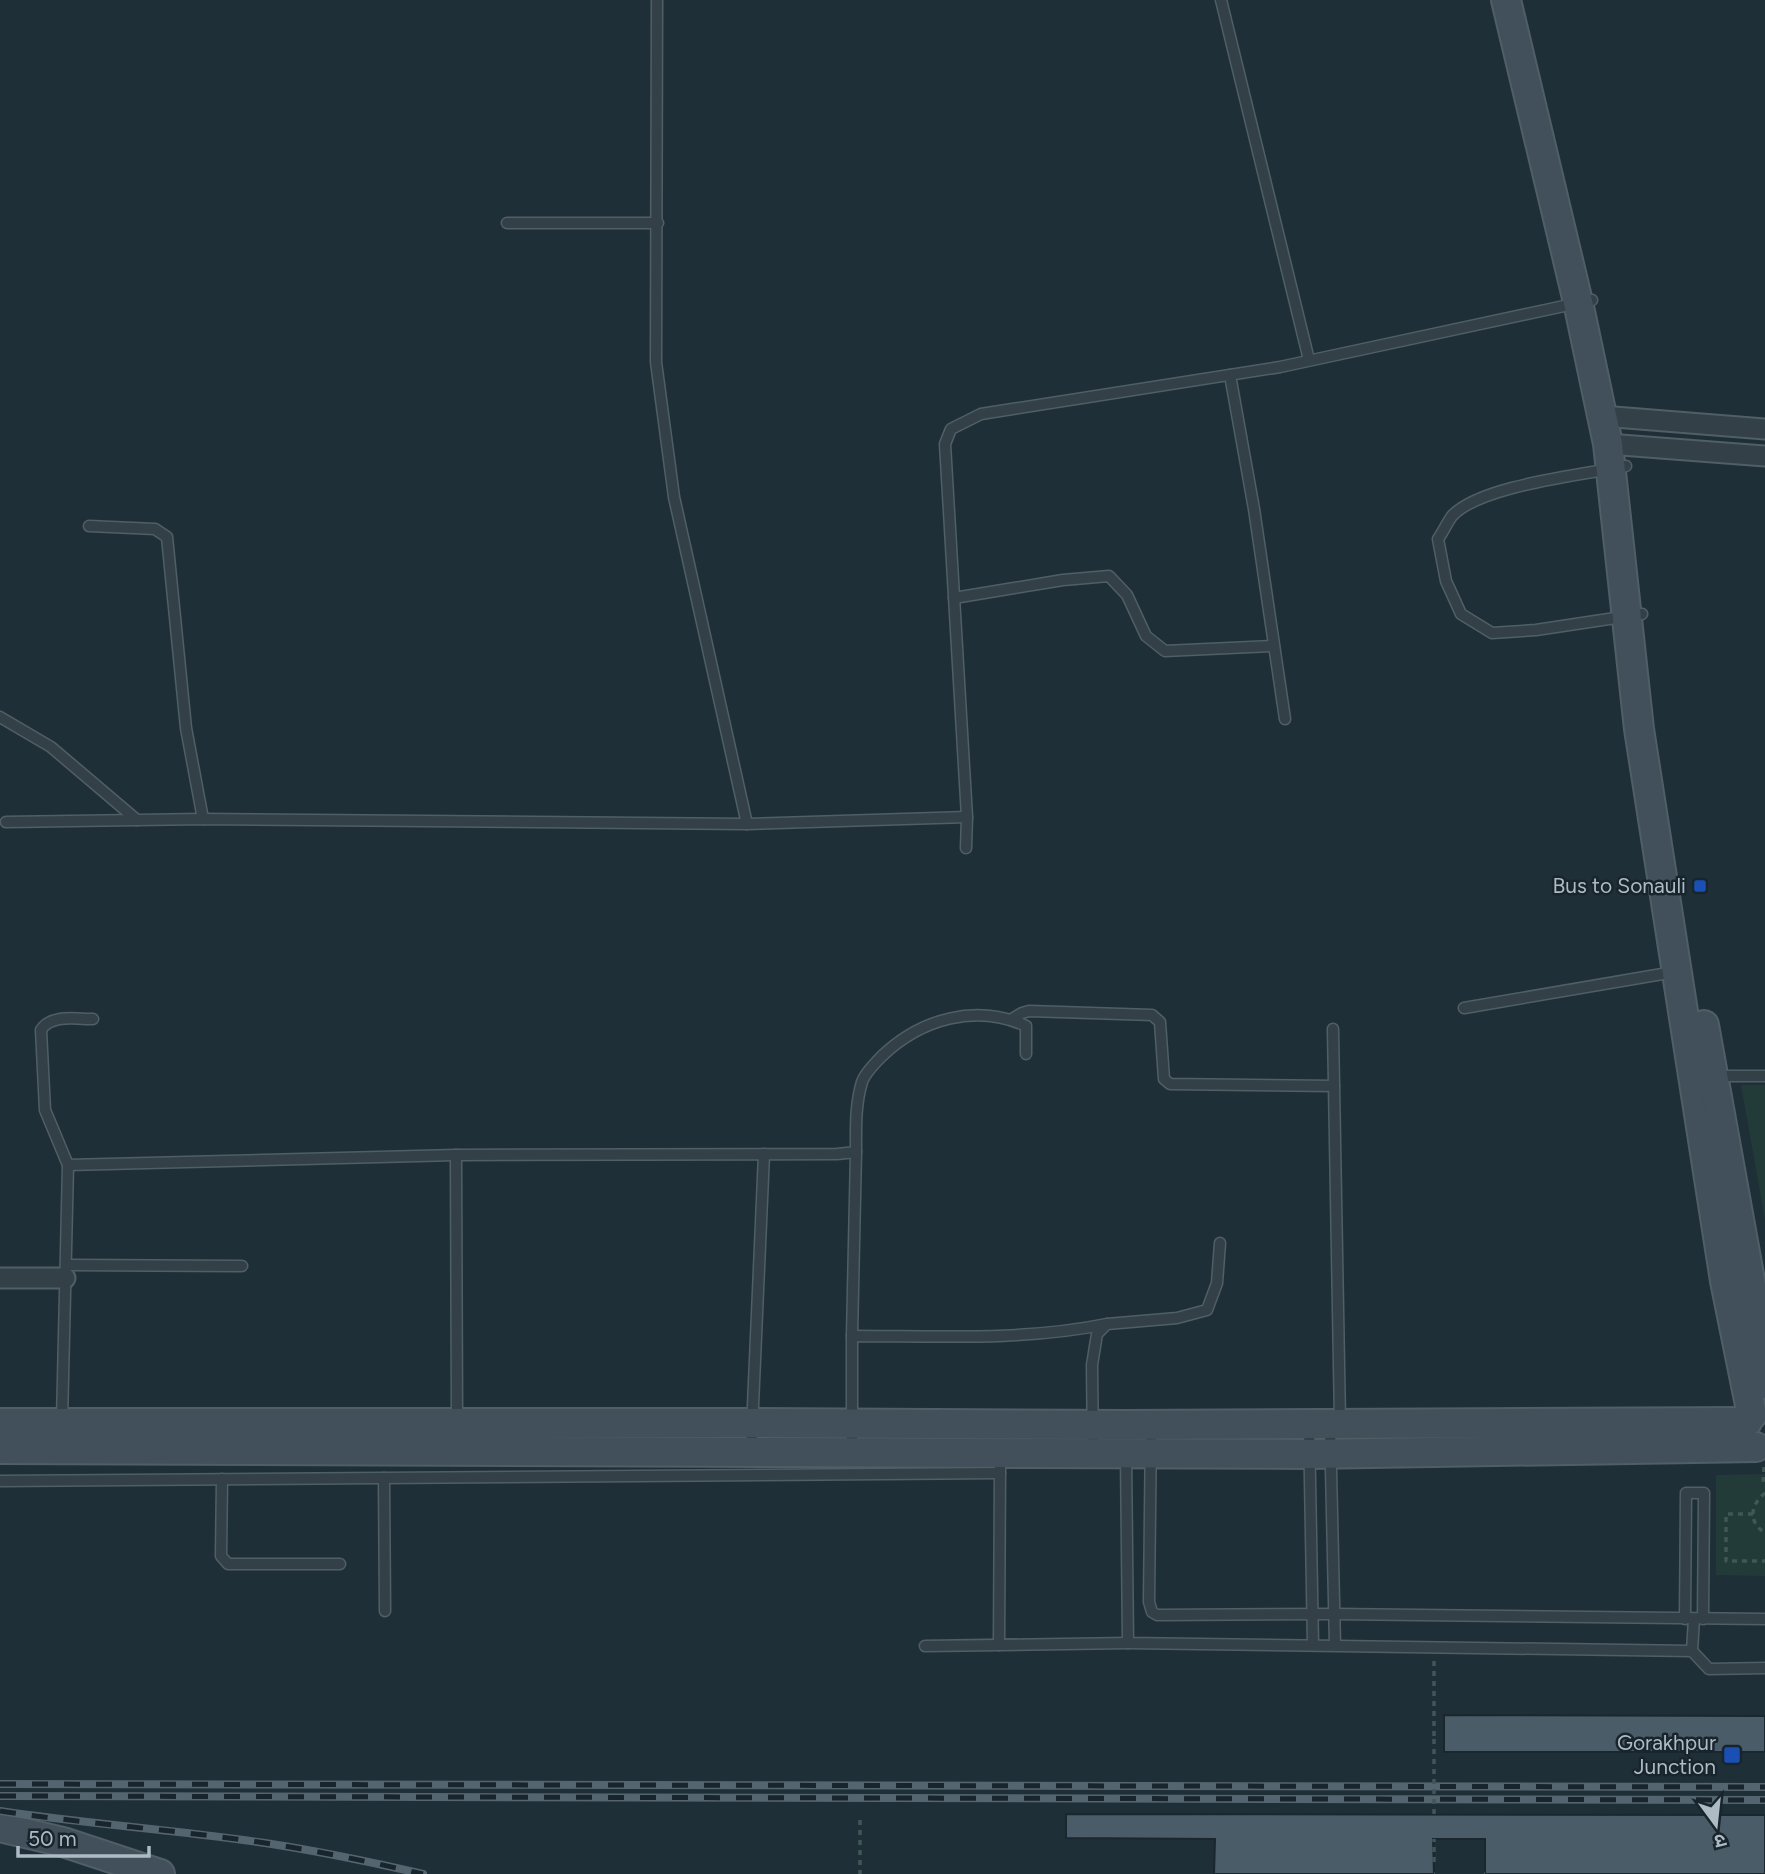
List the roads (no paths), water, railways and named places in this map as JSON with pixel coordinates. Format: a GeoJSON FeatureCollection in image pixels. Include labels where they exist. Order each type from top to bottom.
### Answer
{"type":"FeatureCollection","features":[{"type":"Feature","properties":{"kind":"street"},"geometry":{"type":"LineString","coordinates":[[1506,0],[1585,301]]}},
{"type":"Feature","properties":{"kind":"street"},"geometry":{"type":"LineString","coordinates":[[1521,0],[1550,113],[1617,456],[1634,615],[1703,1077],[1725,1281],[1757,1429]]}},
{"type":"Feature","properties":{"kind":"street"},"geometry":{"type":"LineString","coordinates":[[1610,416],[1765,429]]}},
{"type":"Feature","properties":{"kind":"street"},"geometry":{"type":"LineString","coordinates":[[1617,456],[1765,456]]}},
{"type":"Feature","properties":{"kind":"street"},"geometry":{"type":"LineString","coordinates":[[1634,615],[1640,729],[1677,972],[1753,1297],[1765,1384]]}},
{"type":"Feature","properties":{"kind":"street"},"geometry":{"type":"LineString","coordinates":[[0,1279],[66,1271]]}},
{"type":"Feature","properties":{"kind":"street"},"geometry":{"type":"LineString","coordinates":[[0,1423],[62,1437]]}},
{"type":"Feature","properties":{"kind":"street"},"geometry":{"type":"LineString","coordinates":[[0,1449],[62,1437],[457,1437],[752,1423],[1093,1425],[1134,1439],[1320,1454],[1757,1429]]}},
{"type":"Feature","properties":{"kind":"street"},"geometry":{"type":"LineString","coordinates":[[457,1437],[751,1452],[852,1452],[1000,1463],[1093,1453],[1134,1439],[1326,1424],[1757,1429]]}},
{"type":"Feature","properties":{"kind":"street"},"geometry":{"type":"LineString","coordinates":[[0,1827],[63,1842],[160,1874]]}},
{"type":"Feature","properties":{"kind":"lane"},"geometry":{"type":"LineString","coordinates":[[657,0],[656,362],[674,497],[747,824]]}},
{"type":"Feature","properties":{"kind":"lane"},"geometry":{"type":"LineString","coordinates":[[1221,0],[1309,360]]}},
{"type":"Feature","properties":{"kind":"lane"},"geometry":{"type":"LineString","coordinates":[[507,223],[658,223]]}},
{"type":"Feature","properties":{"kind":"lane"},"geometry":{"type":"LineString","coordinates":[[966,848],[967,817],[946,444],[951,429],[981,414],[1230,375],[1585,301]]}},
{"type":"Feature","properties":{"kind":"lane"},"geometry":{"type":"LineString","coordinates":[[1230,375],[1254,509],[1285,719]]}},
{"type":"Feature","properties":{"kind":"lane"},"geometry":{"type":"LineString","coordinates":[[1617,456],[1477,500],[1452,516],[1438,539],[1446,581],[1461,614],[1492,633],[1536,630],[1634,615]]}},
{"type":"Feature","properties":{"kind":"lane"},"geometry":{"type":"LineString","coordinates":[[89,526],[155,529],[167,537],[186,728],[203,819]]}},
{"type":"Feature","properties":{"kind":"lane"},"geometry":{"type":"LineString","coordinates":[[954,598],[1063,580],[1109,576],[1127,594],[1146,636],[1165,651],[1274,646]]}},
{"type":"Feature","properties":{"kind":"lane"},"geometry":{"type":"LineString","coordinates":[[0,717],[51,747],[137,820]]}},
{"type":"Feature","properties":{"kind":"lane"},"geometry":{"type":"LineString","coordinates":[[6,822],[203,819],[747,824],[967,817]]}},
{"type":"Feature","properties":{"kind":"lane"},"geometry":{"type":"LineString","coordinates":[[1464,1008],[1677,972]]}},
{"type":"Feature","properties":{"kind":"lane"},"geometry":{"type":"LineString","coordinates":[[1012,1019],[1029,1012],[1152,1015],[1160,1023],[1164,1079],[1170,1084],[1334,1086]]}},
{"type":"Feature","properties":{"kind":"lane"},"geometry":{"type":"LineString","coordinates":[[852,1452],[856,1111],[863,1079],[896,1043],[931,1023],[963,1014],[1012,1019],[1026,1026],[1026,1054]]}},
{"type":"Feature","properties":{"kind":"lane"},"geometry":{"type":"LineString","coordinates":[[62,1437],[68,1166],[45,1110],[41,1030],[52,1020],[93,1019]]}},
{"type":"Feature","properties":{"kind":"lane"},"geometry":{"type":"LineString","coordinates":[[1313,1645],[1320,1454],[1326,1424],[1333,1029]]}},
{"type":"Feature","properties":{"kind":"lane"},"geometry":{"type":"LineString","coordinates":[[1703,1077],[1765,1076]]}},
{"type":"Feature","properties":{"kind":"lane"},"geometry":{"type":"LineString","coordinates":[[68,1166],[456,1156],[856,1152]]}},
{"type":"Feature","properties":{"kind":"lane"},"geometry":{"type":"LineString","coordinates":[[751,1452],[764,1154]]}},
{"type":"Feature","properties":{"kind":"lane"},"geometry":{"type":"LineString","coordinates":[[456,1156],[457,1437]]}},
{"type":"Feature","properties":{"kind":"lane"},"geometry":{"type":"LineString","coordinates":[[852,1336],[1063,1333],[1107,1324],[1177,1318],[1206,1310],[1217,1283],[1220,1243]]}},
{"type":"Feature","properties":{"kind":"lane"},"geometry":{"type":"LineString","coordinates":[[66,1271],[242,1266]]}},
{"type":"Feature","properties":{"kind":"lane"},"geometry":{"type":"LineString","coordinates":[[1093,1453],[1092,1365],[1097,1334],[1107,1324]]}},
{"type":"Feature","properties":{"kind":"lane"},"geometry":{"type":"LineString","coordinates":[[1326,1424],[1320,1454],[1335,1645]]}},
{"type":"Feature","properties":{"kind":"lane"},"geometry":{"type":"LineString","coordinates":[[1134,1439],[1149,1602],[1152,1612],[1157,1615],[1334,1614],[1765,1619]]}},
{"type":"Feature","properties":{"kind":"lane"},"geometry":{"type":"LineString","coordinates":[[1128,1643],[1134,1439]]}},
{"type":"Feature","properties":{"kind":"lane"},"geometry":{"type":"LineString","coordinates":[[0,1481],[784,1473],[1000,1463],[999,1645]]}},
{"type":"Feature","properties":{"kind":"lane"},"geometry":{"type":"LineString","coordinates":[[384,1478],[385,1611]]}},
{"type":"Feature","properties":{"kind":"lane"},"geometry":{"type":"LineString","coordinates":[[222,1479],[221,1556],[228,1564],[340,1564]]}},
{"type":"Feature","properties":{"kind":"lane"},"geometry":{"type":"LineString","coordinates":[[1692,1651],[1704,1493],[1686,1493],[1694,1619]]}},
{"type":"Feature","properties":{"kind":"lane"},"geometry":{"type":"LineString","coordinates":[[925,1646],[1128,1643],[1692,1651],[1709,1669],[1765,1668]]}},
{"type":"Feature","properties":{"kind":"railway"},"geometry":{"type":"LineString","coordinates":[[0,1784],[1765,1787]]}},
{"type":"Feature","properties":{"kind":"railway"},"geometry":{"type":"LineString","coordinates":[[0,1796],[1765,1800]]}},
{"type":"Feature","properties":{"kind":"railway"},"geometry":{"type":"LineString","coordinates":[[0,1811],[265,1843],[423,1874]]}},
{"type":"Feature","properties":{"kind":"place","name":"Bus to Sonauli"},"geometry":{"type":"Point","coordinates":[1700,886]}},
{"type":"Feature","properties":{"kind":"place","name":"Gorakhpur Junction"},"geometry":{"type":"Point","coordinates":[1732,1755]}}]}
